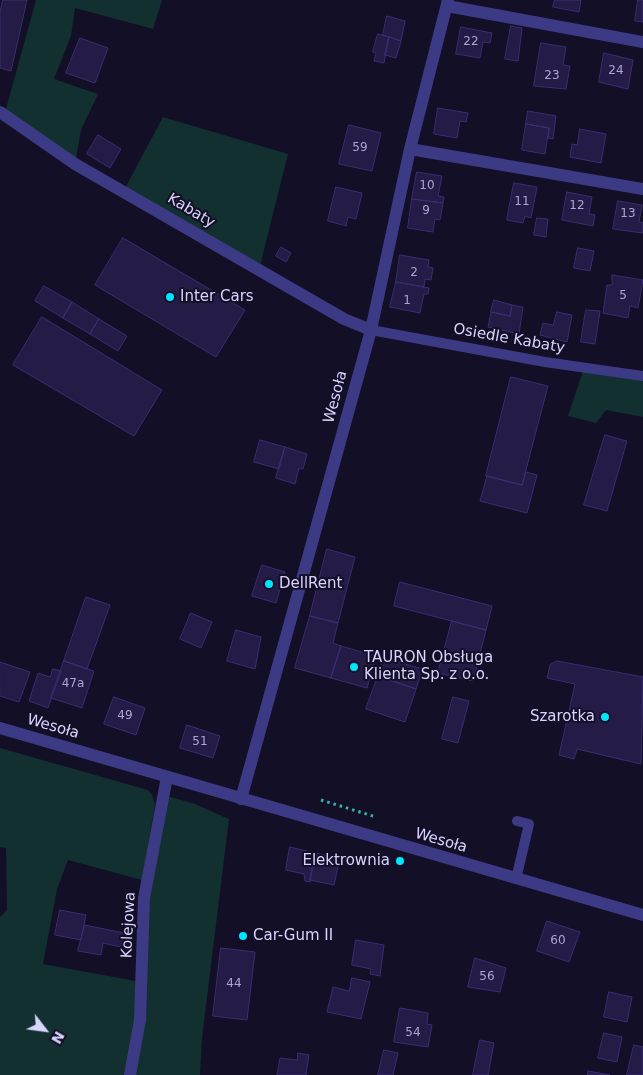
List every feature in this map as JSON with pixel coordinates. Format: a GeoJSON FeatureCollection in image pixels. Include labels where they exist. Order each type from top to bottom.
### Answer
{"type":"FeatureCollection","features":[{"type":"Feature","properties":{"kind":"street"},"geometry":{"type":"LineString","coordinates":[[448,3],[643,42]]}},
{"type":"Feature","properties":{"kind":"street","name":"Wesoła"},"geometry":{"type":"LineString","coordinates":[[241,799],[371,330],[410,149],[448,3]]}},
{"type":"Feature","properties":{"kind":"street","name":"Kabaty"},"geometry":{"type":"LineString","coordinates":[[0,112],[75,164],[344,319],[371,330]]}},
{"type":"Feature","properties":{"kind":"street"},"geometry":{"type":"LineString","coordinates":[[410,149],[643,190]]}},
{"type":"Feature","properties":{"kind":"street","name":"Wesoła"},"geometry":{"type":"LineString","coordinates":[[0,728],[640,915]]}},
{"type":"Feature","properties":{"kind":"street","name":"Kolejowa"},"geometry":{"type":"LineString","coordinates":[[130,1075],[135,1054],[141,1000],[144,898],[166,777]]}},
{"type":"Feature","properties":{"kind":"lane","name":"Osiedle Kabaty"},"geometry":{"type":"LineString","coordinates":[[371,330],[545,362],[643,376]]}},
{"type":"Feature","properties":{"kind":"lane"},"geometry":{"type":"LineString","coordinates":[[516,879],[529,824],[517,820]]}},
{"type":"Feature","properties":{"kind":"path"},"geometry":{"type":"LineString","coordinates":[[321,800],[376,817]]}},
{"type":"Feature","properties":{"kind":"green space"},"geometry":{"type":"Polygon","coordinates":[[[36,0],[162,0],[153,29],[75,8],[71,36],[54,79],[98,94],[81,130],[75,164],[4,116],[36,0]]]}},
{"type":"Feature","properties":{"kind":"green space"},"geometry":{"type":"Polygon","coordinates":[[[163,117],[288,154],[259,270],[124,190],[163,117]]]}},
{"type":"Feature","properties":{"kind":"green space"},"geometry":{"type":"Polygon","coordinates":[[[584,368],[643,376],[643,417],[606,410],[596,423],[568,416],[584,368]]]}},
{"type":"Feature","properties":{"kind":"green space"},"geometry":{"type":"Polygon","coordinates":[[[0,748],[148,790],[152,795],[155,804],[142,880],[68,860],[57,889],[43,964],[136,981],[135,1054],[144,898],[164,795],[195,804],[229,819],[202,1038],[200,1075],[0,1075],[0,917],[7,910],[6,848],[0,847],[0,748]]]}},
{"type":"Feature","properties":{"kind":"building"},"geometry":{"type":"Polygon","coordinates":[[[3,0],[27,0],[11,71],[0,68],[0,13],[3,0]]]}},
{"type":"Feature","properties":{"kind":"building"},"geometry":{"type":"Polygon","coordinates":[[[555,0],[581,0],[579,12],[553,7],[555,0]]]}},
{"type":"Feature","properties":{"kind":"building"},"geometry":{"type":"Polygon","coordinates":[[[638,0],[643,0],[643,22],[635,21],[638,0]]]}},
{"type":"Feature","properties":{"kind":"building"},"geometry":{"type":"Polygon","coordinates":[[[387,16],[405,21],[401,41],[383,35],[387,16]]]}},
{"type":"Feature","properties":{"kind":"building"},"geometry":{"type":"Polygon","coordinates":[[[511,26],[522,28],[518,61],[505,59],[511,26]]]}},
{"type":"Feature","properties":{"kind":"building"},"geometry":{"type":"Polygon","coordinates":[[[461,27],[492,33],[490,43],[483,42],[480,58],[456,54],[461,27]]]}},
{"type":"Feature","properties":{"kind":"building"},"geometry":{"type":"Polygon","coordinates":[[[378,34],[389,37],[384,63],[374,61],[376,53],[373,52],[378,34]]]}},
{"type":"Feature","properties":{"kind":"building"},"geometry":{"type":"Polygon","coordinates":[[[389,37],[401,41],[396,58],[385,55],[389,37]]]}},
{"type":"Feature","properties":{"kind":"building"},"geometry":{"type":"Polygon","coordinates":[[[80,38],[108,48],[95,83],[66,73],[80,38]]]}},
{"type":"Feature","properties":{"kind":"building"},"geometry":{"type":"Polygon","coordinates":[[[541,43],[566,47],[563,65],[570,66],[566,89],[534,86],[541,43]]]}},
{"type":"Feature","properties":{"kind":"building"},"geometry":{"type":"Polygon","coordinates":[[[604,53],[633,60],[628,89],[599,82],[604,53]]]}},
{"type":"Feature","properties":{"kind":"building"},"geometry":{"type":"Polygon","coordinates":[[[438,108],[468,113],[466,122],[460,121],[457,138],[434,134],[438,108]]]}},
{"type":"Feature","properties":{"kind":"building"},"geometry":{"type":"Polygon","coordinates":[[[528,111],[556,116],[553,139],[548,138],[549,128],[526,124],[528,111]]]}},
{"type":"Feature","properties":{"kind":"building"},"geometry":{"type":"Polygon","coordinates":[[[526,124],[549,128],[545,154],[522,150],[526,124]]]}},
{"type":"Feature","properties":{"kind":"building"},"geometry":{"type":"Polygon","coordinates":[[[349,125],[381,133],[372,171],[339,164],[349,125]]]}},
{"type":"Feature","properties":{"kind":"building"},"geometry":{"type":"Polygon","coordinates":[[[580,129],[606,134],[601,163],[570,157],[572,144],[577,145],[580,129]]]}},
{"type":"Feature","properties":{"kind":"building"},"geometry":{"type":"Polygon","coordinates":[[[98,135],[121,149],[110,168],[87,154],[98,135]]]}},
{"type":"Feature","properties":{"kind":"building"},"geometry":{"type":"Polygon","coordinates":[[[417,172],[442,176],[438,196],[444,197],[443,203],[412,199],[417,172]]]}},
{"type":"Feature","properties":{"kind":"building"},"geometry":{"type":"Polygon","coordinates":[[[514,183],[537,187],[531,218],[525,216],[523,223],[507,220],[514,183]]]}},
{"type":"Feature","properties":{"kind":"building"},"geometry":{"type":"Polygon","coordinates":[[[336,187],[362,193],[356,219],[348,217],[346,226],[328,221],[336,187]]]}},
{"type":"Feature","properties":{"kind":"building"},"geometry":{"type":"Polygon","coordinates":[[[567,192],[592,197],[589,214],[595,215],[593,226],[562,220],[567,192]]]}},
{"type":"Feature","properties":{"kind":"building"},"geometry":{"type":"Polygon","coordinates":[[[412,199],[443,203],[440,220],[435,219],[433,232],[408,228],[412,199]]]}},
{"type":"Feature","properties":{"kind":"building"},"geometry":{"type":"Polygon","coordinates":[[[618,201],[642,205],[639,222],[643,223],[643,233],[613,229],[618,201]]]}},
{"type":"Feature","properties":{"kind":"building"},"geometry":{"type":"Polygon","coordinates":[[[537,218],[548,219],[546,237],[534,235],[537,218]]]}},
{"type":"Feature","properties":{"kind":"building","name":"Inter Cars"},"geometry":{"type":"Polygon","coordinates":[[[123,238],[245,310],[216,357],[95,285],[123,238]]]}},
{"type":"Feature","properties":{"kind":"building"},"geometry":{"type":"Polygon","coordinates":[[[281,247],[291,253],[286,262],[276,256],[281,247]]]}},
{"type":"Feature","properties":{"kind":"building"},"geometry":{"type":"Polygon","coordinates":[[[578,248],[594,251],[590,271],[574,268],[578,248]]]}},
{"type":"Feature","properties":{"kind":"building"},"geometry":{"type":"Polygon","coordinates":[[[400,255],[429,260],[428,267],[433,268],[431,280],[425,279],[424,287],[396,282],[400,255]]]}},
{"type":"Feature","properties":{"kind":"building"},"geometry":{"type":"Polygon","coordinates":[[[612,275],[643,280],[638,308],[630,306],[628,318],[603,313],[607,285],[612,285],[612,275]]]}},
{"type":"Feature","properties":{"kind":"building"},"geometry":{"type":"Polygon","coordinates":[[[396,282],[429,288],[428,294],[424,294],[420,313],[390,307],[396,282]]]}},
{"type":"Feature","properties":{"kind":"building"},"geometry":{"type":"Polygon","coordinates":[[[44,286],[72,302],[63,318],[35,301],[44,286]]]}},
{"type":"Feature","properties":{"kind":"building"},"geometry":{"type":"Polygon","coordinates":[[[494,300],[512,305],[510,316],[491,312],[494,300]]]}},
{"type":"Feature","properties":{"kind":"building"},"geometry":{"type":"Polygon","coordinates":[[[72,302],[99,319],[90,334],[63,318],[72,302]]]}},
{"type":"Feature","properties":{"kind":"building"},"geometry":{"type":"Polygon","coordinates":[[[512,305],[523,307],[519,334],[488,327],[491,312],[510,316],[512,305]]]}},
{"type":"Feature","properties":{"kind":"building"},"geometry":{"type":"Polygon","coordinates":[[[586,310],[600,311],[595,344],[581,342],[586,310]]]}},
{"type":"Feature","properties":{"kind":"building"},"geometry":{"type":"Polygon","coordinates":[[[557,312],[572,315],[567,342],[540,335],[543,323],[553,325],[557,312]]]}},
{"type":"Feature","properties":{"kind":"building"},"geometry":{"type":"Polygon","coordinates":[[[42,317],[162,390],[134,436],[13,365],[42,317]]]}},
{"type":"Feature","properties":{"kind":"building"},"geometry":{"type":"Polygon","coordinates":[[[99,319],[127,336],[118,351],[90,334],[99,319]]]}},
{"type":"Feature","properties":{"kind":"building"},"geometry":{"type":"Polygon","coordinates":[[[511,377],[548,386],[522,485],[486,476],[511,377]]]}},
{"type":"Feature","properties":{"kind":"building"},"geometry":{"type":"Polygon","coordinates":[[[605,435],[627,441],[607,511],[584,505],[605,435]]]}},
{"type":"Feature","properties":{"kind":"building"},"geometry":{"type":"Polygon","coordinates":[[[260,440],[285,447],[279,469],[254,462],[260,440]]]}},
{"type":"Feature","properties":{"kind":"building"},"geometry":{"type":"Polygon","coordinates":[[[285,447],[307,454],[303,469],[299,468],[295,484],[276,478],[285,447]]]}},
{"type":"Feature","properties":{"kind":"building"},"geometry":{"type":"Polygon","coordinates":[[[526,472],[537,475],[527,513],[480,501],[487,476],[522,485],[526,472]]]}},
{"type":"Feature","properties":{"kind":"building"},"geometry":{"type":"Polygon","coordinates":[[[327,549],[355,557],[338,623],[310,616],[327,549]]]}},
{"type":"Feature","properties":{"kind":"building","name":"DellRent"},"geometry":{"type":"Polygon","coordinates":[[[262,565],[285,572],[276,603],[252,596],[262,565]]]}},
{"type":"Feature","properties":{"kind":"building"},"geometry":{"type":"Polygon","coordinates":[[[400,582],[492,606],[486,630],[394,606],[400,582]]]}},
{"type":"Feature","properties":{"kind":"building"},"geometry":{"type":"Polygon","coordinates":[[[86,597],[110,605],[87,669],[64,661],[86,597]]]}},
{"type":"Feature","properties":{"kind":"building"},"geometry":{"type":"Polygon","coordinates":[[[191,613],[212,622],[201,648],[180,639],[191,613]]]}},
{"type":"Feature","properties":{"kind":"building"},"geometry":{"type":"Polygon","coordinates":[[[310,616],[338,623],[333,643],[341,646],[331,678],[295,668],[310,616]]]}},
{"type":"Feature","properties":{"kind":"building"},"geometry":{"type":"Polygon","coordinates":[[[452,621],[486,630],[473,681],[438,673],[452,621]]]}},
{"type":"Feature","properties":{"kind":"building"},"geometry":{"type":"Polygon","coordinates":[[[236,630],[261,637],[255,669],[227,661],[236,630]]]}},
{"type":"Feature","properties":{"kind":"building","name":"TAURON Obsługa Klienta Sp. z o.o."},"geometry":{"type":"Polygon","coordinates":[[[341,646],[376,656],[367,688],[331,678],[341,646]]]}},
{"type":"Feature","properties":{"kind":"building"},"geometry":{"type":"Polygon","coordinates":[[[384,658],[423,669],[416,689],[378,676],[384,658]]]}},
{"type":"Feature","properties":{"kind":"building"},"geometry":{"type":"Polygon","coordinates":[[[64,661],[94,671],[82,708],[51,698],[64,661]]]}},
{"type":"Feature","properties":{"kind":"building","name":"Szarotka"},"geometry":{"type":"Polygon","coordinates":[[[557,661],[643,677],[641,764],[577,749],[574,759],[559,755],[575,684],[547,678],[550,665],[557,661]]]}},
{"type":"Feature","properties":{"kind":"building"},"geometry":{"type":"Polygon","coordinates":[[[0,662],[30,672],[19,702],[0,696],[0,662]]]}},
{"type":"Feature","properties":{"kind":"building"},"geometry":{"type":"Polygon","coordinates":[[[53,669],[61,671],[48,708],[29,701],[38,673],[50,677],[53,669]]]}},
{"type":"Feature","properties":{"kind":"building"},"geometry":{"type":"Polygon","coordinates":[[[378,676],[416,689],[405,722],[366,709],[378,676]]]}},
{"type":"Feature","properties":{"kind":"building"},"geometry":{"type":"Polygon","coordinates":[[[114,697],[145,708],[136,735],[104,724],[114,697]]]}},
{"type":"Feature","properties":{"kind":"building"},"geometry":{"type":"Polygon","coordinates":[[[453,697],[469,701],[458,743],[442,739],[453,697]]]}},
{"type":"Feature","properties":{"kind":"building"},"geometry":{"type":"Polygon","coordinates":[[[187,725],[220,736],[213,758],[180,748],[187,725]]]}},
{"type":"Feature","properties":{"kind":"building"},"geometry":{"type":"Polygon","coordinates":[[[290,847],[315,853],[310,882],[305,881],[304,874],[286,870],[290,847]]]}},
{"type":"Feature","properties":{"kind":"building"},"geometry":{"type":"Polygon","coordinates":[[[315,853],[340,858],[334,885],[310,880],[315,853]]]}},
{"type":"Feature","properties":{"kind":"building"},"geometry":{"type":"Polygon","coordinates":[[[60,910],[86,915],[81,940],[55,935],[60,910]]]}},
{"type":"Feature","properties":{"kind":"building"},"geometry":{"type":"Polygon","coordinates":[[[547,921],[580,932],[569,962],[537,951],[547,921]]]}},
{"type":"Feature","properties":{"kind":"building"},"geometry":{"type":"Polygon","coordinates":[[[85,925],[124,933],[121,947],[103,943],[101,955],[78,951],[85,925]]]}},
{"type":"Feature","properties":{"kind":"building"},"geometry":{"type":"Polygon","coordinates":[[[356,940],[384,945],[380,976],[370,974],[371,969],[352,965],[356,940]]]}},
{"type":"Feature","properties":{"kind":"building"},"geometry":{"type":"Polygon","coordinates":[[[221,948],[255,952],[247,1020],[213,1016],[221,948]]]}},
{"type":"Feature","properties":{"kind":"building"},"geometry":{"type":"Polygon","coordinates":[[[475,958],[506,968],[500,992],[468,987],[475,958]]]}},
{"type":"Feature","properties":{"kind":"building"},"geometry":{"type":"Polygon","coordinates":[[[352,978],[370,982],[361,1019],[327,1012],[333,987],[349,991],[352,978]]]}},
{"type":"Feature","properties":{"kind":"building"},"geometry":{"type":"Polygon","coordinates":[[[609,992],[632,997],[627,1022],[604,1017],[609,992]]]}},
{"type":"Feature","properties":{"kind":"building"},"geometry":{"type":"Polygon","coordinates":[[[400,1008],[428,1013],[427,1024],[432,1025],[428,1047],[394,1042],[400,1008]]]}},
{"type":"Feature","properties":{"kind":"building"},"geometry":{"type":"Polygon","coordinates":[[[604,1033],[622,1037],[617,1062],[598,1058],[604,1033]]]}},
{"type":"Feature","properties":{"kind":"building"},"geometry":{"type":"Polygon","coordinates":[[[480,1040],[494,1043],[488,1075],[473,1075],[480,1040]]]}},
{"type":"Feature","properties":{"kind":"building"},"geometry":{"type":"Polygon","coordinates":[[[634,1045],[643,1047],[643,1075],[627,1075],[634,1045]]]}},
{"type":"Feature","properties":{"kind":"building"},"geometry":{"type":"Polygon","coordinates":[[[384,1050],[398,1053],[393,1075],[378,1075],[384,1050]]]}},
{"type":"Feature","properties":{"kind":"building"},"geometry":{"type":"Polygon","coordinates":[[[298,1053],[309,1055],[306,1075],[277,1075],[280,1058],[297,1060],[298,1053]]]}},
{"type":"Feature","properties":{"kind":"building"},"geometry":{"type":"Polygon","coordinates":[[[588,1071],[610,1075],[588,1075],[588,1071]]]}},
{"type":"Feature","properties":{"kind":"place","name":"Inter Cars"},"geometry":{"type":"Point","coordinates":[170,297]}},
{"type":"Feature","properties":{"kind":"place","name":"DellRent"},"geometry":{"type":"Point","coordinates":[269,584]}},
{"type":"Feature","properties":{"kind":"place","name":"TAURON Obsługa Klienta Sp. z o.o."},"geometry":{"type":"Point","coordinates":[354,667]}},
{"type":"Feature","properties":{"kind":"place","name":"Szarotka"},"geometry":{"type":"Point","coordinates":[605,717]}},
{"type":"Feature","properties":{"kind":"place","name":"Elektrownia"},"geometry":{"type":"Point","coordinates":[400,861]}},
{"type":"Feature","properties":{"kind":"place","name":"Car-Gum II"},"geometry":{"type":"Point","coordinates":[243,936]}}]}
